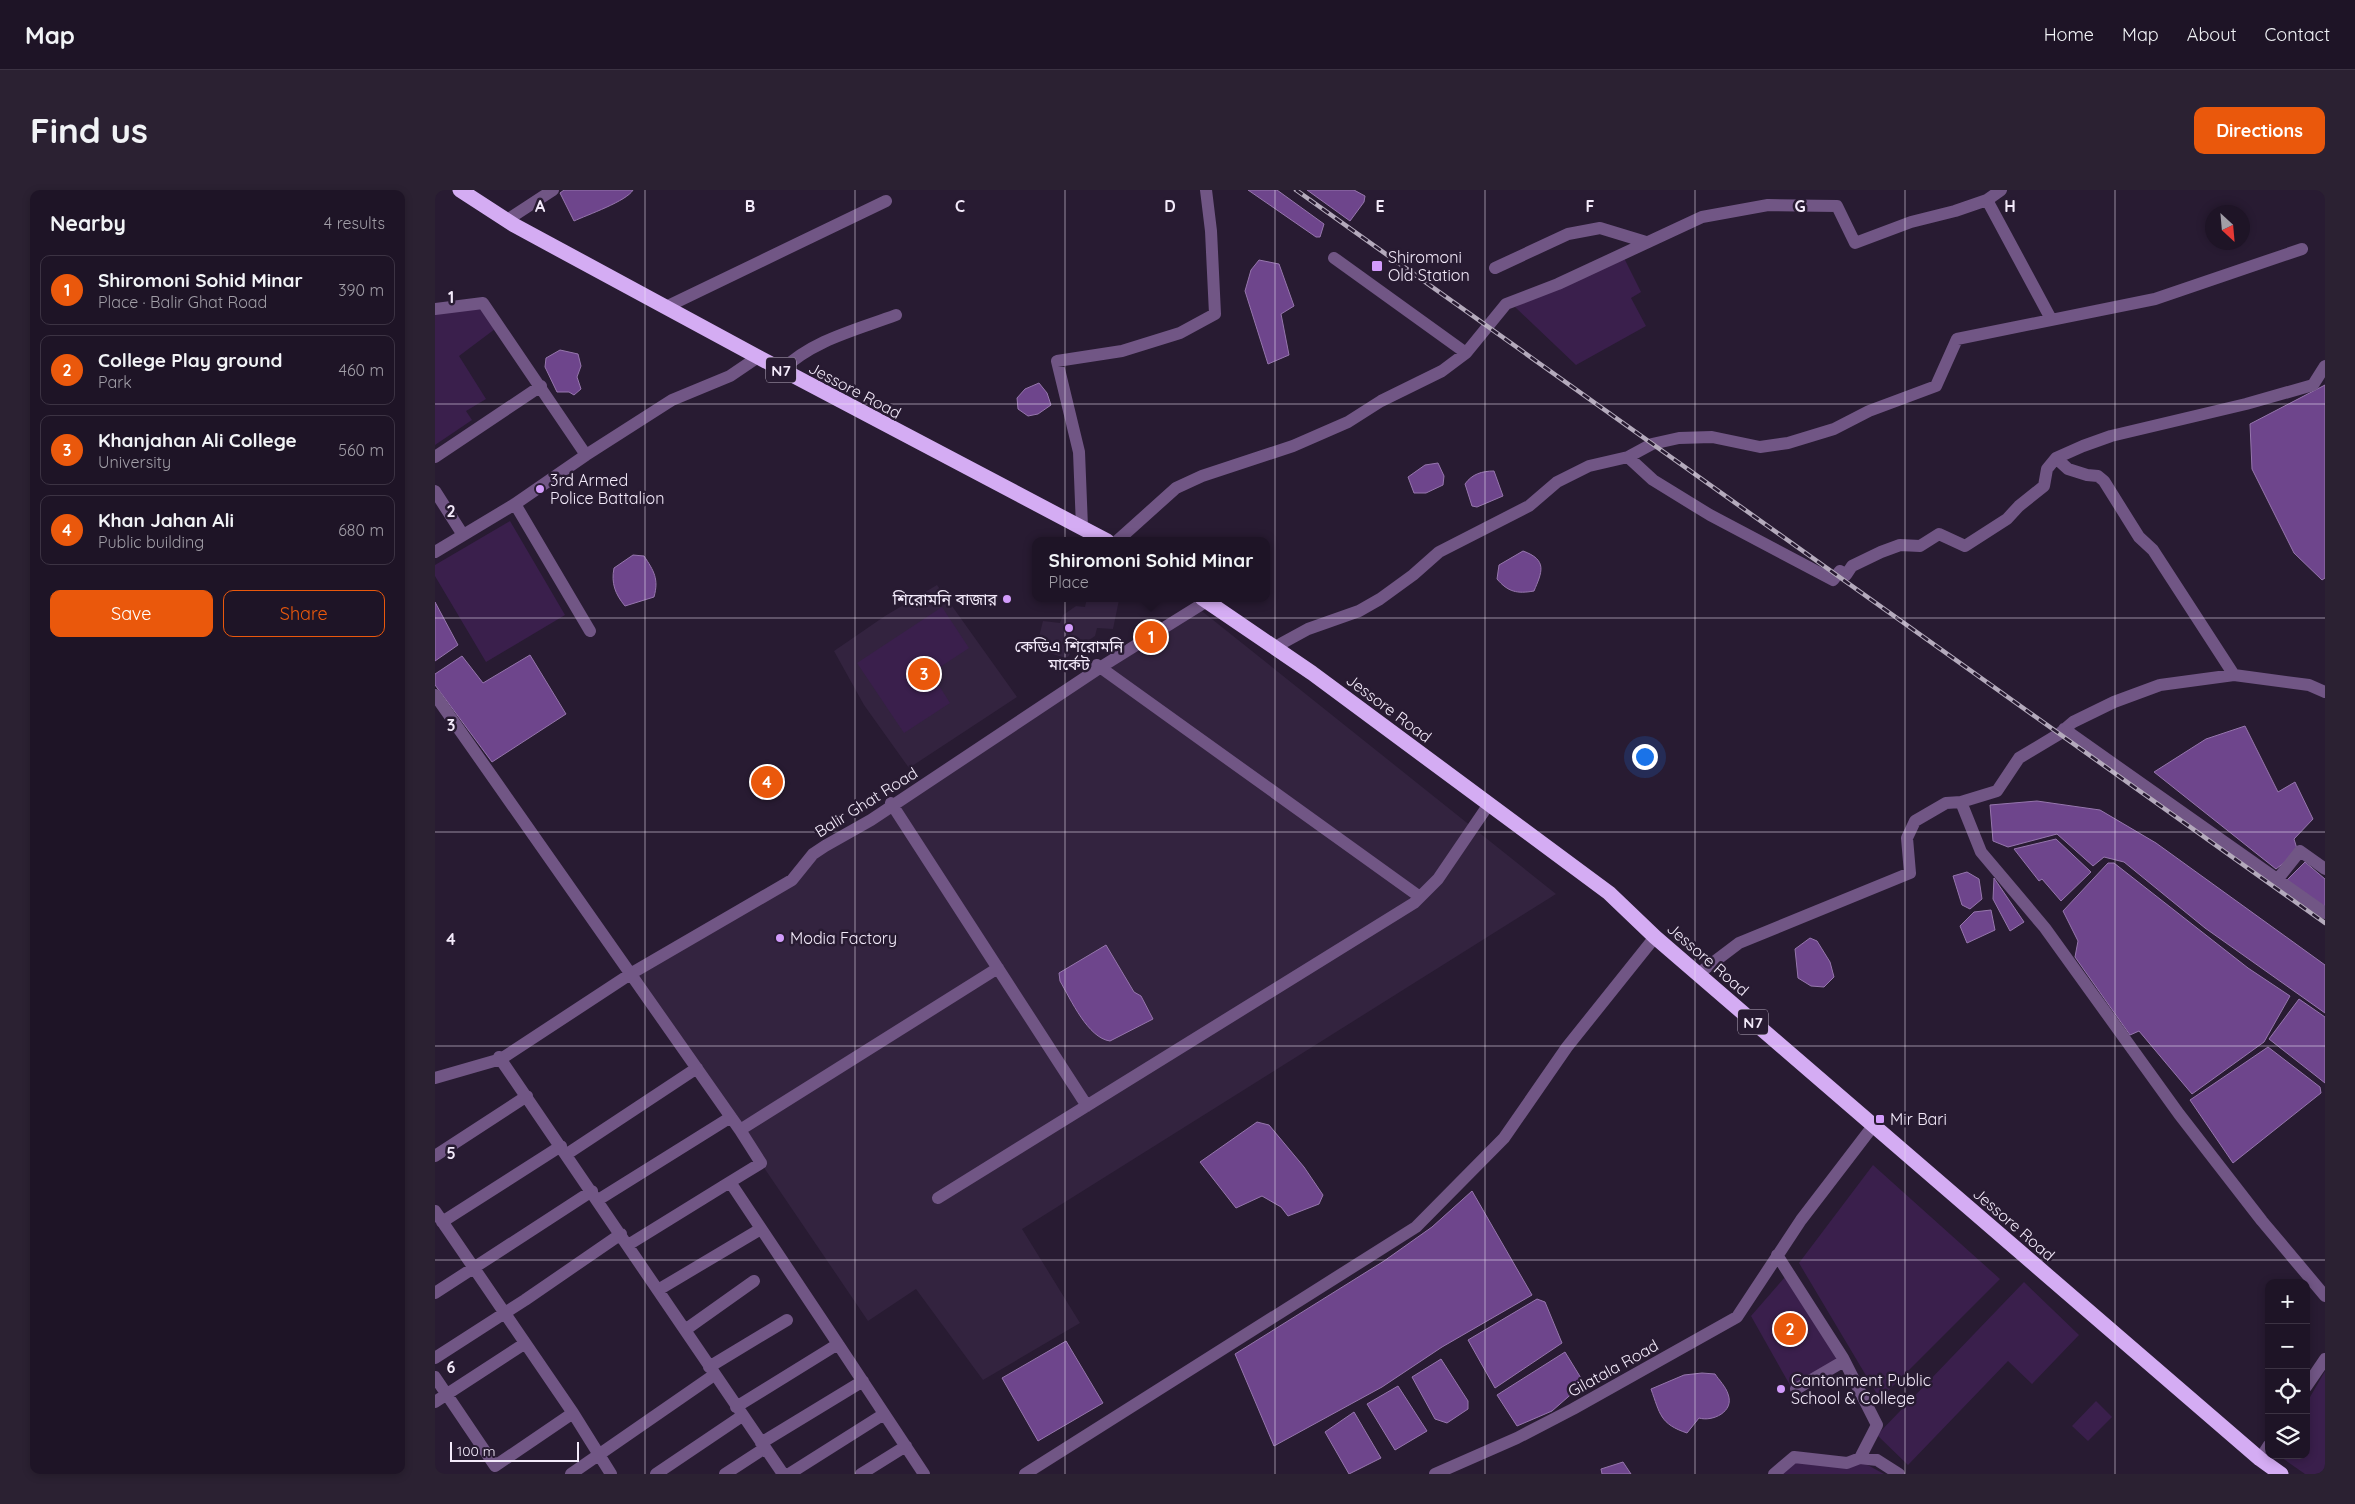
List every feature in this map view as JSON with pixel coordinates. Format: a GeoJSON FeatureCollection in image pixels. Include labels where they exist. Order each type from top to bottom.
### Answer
{"type":"FeatureCollection","features":[{"type":"Feature","properties":{"kind":"highway","name":"Jessore Road"},"geometry":{"type":"LineString","coordinates":[[460,190],[507,220],[758,357],[1100,537]]}},
{"type":"Feature","properties":{"kind":"highway","name":"Jessore Road"},"geometry":{"type":"LineString","coordinates":[[1207,602],[1275,648],[1609,893],[1655,937],[1873,1126],[2281,1474]]}},
{"type":"Feature","properties":{"kind":"street"},"geometry":{"type":"LineString","coordinates":[[507,220],[553,190]]}},
{"type":"Feature","properties":{"kind":"street"},"geometry":{"type":"LineString","coordinates":[[1082,527],[1079,452],[1057,361],[1122,351],[1180,333],[1215,314],[1211,282],[1211,231],[1206,190]]}},
{"type":"Feature","properties":{"kind":"street"},"geometry":{"type":"LineString","coordinates":[[1121,537],[1176,488],[1202,476],[1293,446],[1348,422],[1381,401],[1442,371],[1466,353],[1507,304],[1559,284],[1702,217],[1768,206],[1837,206],[1855,242],[1911,222],[1955,211],[1987,200],[2001,190]]}},
{"type":"Feature","properties":{"kind":"street"},"geometry":{"type":"LineString","coordinates":[[1987,200],[2051,319]]}},
{"type":"Feature","properties":{"kind":"street"},"geometry":{"type":"LineString","coordinates":[[666,307],[886,201]]}},
{"type":"Feature","properties":{"kind":"street"},"geometry":{"type":"LineString","coordinates":[[1495,268],[1569,234],[1600,228],[1646,242]]}},
{"type":"Feature","properties":{"kind":"street"},"geometry":{"type":"LineString","coordinates":[[1275,648],[1308,629],[1359,611],[1380,599],[1413,575],[1439,552],[1529,506],[1557,482],[1589,466],[1628,457],[1651,444],[1679,438],[1712,438],[1760,447],[1788,443],[1834,429],[1869,411],[1936,386],[1957,339],[2155,299],[2302,249]]}},
{"type":"Feature","properties":{"kind":"street"},"geometry":{"type":"LineString","coordinates":[[1334,258],[1466,353]]}},
{"type":"Feature","properties":{"kind":"street"},"geometry":{"type":"LineString","coordinates":[[435,310],[483,303],[586,455]]}},
{"type":"Feature","properties":{"kind":"street"},"geometry":{"type":"LineString","coordinates":[[782,370],[796,357],[813,346],[896,315]]}},
{"type":"Feature","properties":{"kind":"street"},"geometry":{"type":"LineString","coordinates":[[435,552],[515,504],[586,455],[672,400],[729,376],[758,357]]}},
{"type":"Feature","properties":{"kind":"street"},"geometry":{"type":"LineString","coordinates":[[1628,457],[1653,480],[1710,515],[1833,580],[1840,571],[1846,575],[1852,566],[1881,552],[1901,544],[1920,546],[1939,534],[1965,546],[2007,519],[2019,506],[2044,486],[2047,469],[2056,458],[2111,436],[2246,404],[2313,385],[2325,366]]}},
{"type":"Feature","properties":{"kind":"street"},"geometry":{"type":"LineString","coordinates":[[435,457],[541,386]]}},
{"type":"Feature","properties":{"kind":"street"},"geometry":{"type":"LineString","coordinates":[[2056,458],[2067,469],[2098,476],[2104,481],[2139,537],[2153,550],[2234,675]]}},
{"type":"Feature","properties":{"kind":"street"},"geometry":{"type":"LineString","coordinates":[[435,491],[463,534]]}},
{"type":"Feature","properties":{"kind":"street"},"geometry":{"type":"LineString","coordinates":[[515,504],[590,631]]}},
{"type":"Feature","properties":{"kind":"street","name":"Balir Ghat Road"},"geometry":{"type":"LineString","coordinates":[[435,1078],[500,1058],[631,972],[789,878],[810,851],[891,805],[1099,666],[1201,602]]}},
{"type":"Feature","properties":{"kind":"street"},"geometry":{"type":"LineString","coordinates":[[1099,666],[1420,896]]}},
{"type":"Feature","properties":{"kind":"street"},"geometry":{"type":"LineString","coordinates":[[1698,974],[1739,943],[1910,873],[1907,838],[1915,821],[1946,803],[1961,802],[1997,792],[2019,758],[2073,722],[2114,702],[2160,685],[2234,675],[2309,685],[2325,692]]}},
{"type":"Feature","properties":{"kind":"street"},"geometry":{"type":"LineString","coordinates":[[435,695],[631,972],[761,1163],[730,1182],[624,1239],[435,1358]]}},
{"type":"Feature","properties":{"kind":"street"},"geometry":{"type":"LineString","coordinates":[[2064,729],[2219,836],[2277,880],[2325,913]]}},
{"type":"Feature","properties":{"kind":"street"},"geometry":{"type":"LineString","coordinates":[[1961,802],[1981,852],[2045,928],[2185,1122],[2262,1221],[2325,1296]]}},
{"type":"Feature","properties":{"kind":"street"},"geometry":{"type":"LineString","coordinates":[[938,1198],[1365,936],[1420,896],[1438,879],[1489,804]]}},
{"type":"Feature","properties":{"kind":"street"},"geometry":{"type":"LineString","coordinates":[[891,805],[1087,1106]]}},
{"type":"Feature","properties":{"kind":"street"},"geometry":{"type":"LineString","coordinates":[[2277,880],[2300,851],[2325,869]]}},
{"type":"Feature","properties":{"kind":"street"},"geometry":{"type":"LineString","coordinates":[[1033,1472],[1416,1227],[1504,1138],[1567,1047],[1655,937]]}},
{"type":"Feature","properties":{"kind":"street"},"geometry":{"type":"LineString","coordinates":[[740,1130],[998,968]]}},
{"type":"Feature","properties":{"kind":"street"},"geometry":{"type":"LineString","coordinates":[[500,1058],[783,1474]]}},
{"type":"Feature","properties":{"kind":"street","name":"Balir Ghat Road"},"geometry":{"type":"LineString","coordinates":[[435,1074],[500,1058]]}},
{"type":"Feature","properties":{"kind":"street"},"geometry":{"type":"LineString","coordinates":[[442,1222],[697,1068]]}},
{"type":"Feature","properties":{"kind":"street"},"geometry":{"type":"LineString","coordinates":[[435,1156],[527,1096]]}},
{"type":"Feature","properties":{"kind":"street"},"geometry":{"type":"LineString","coordinates":[[435,1294],[473,1268],[731,1117]]}},
{"type":"Feature","properties":{"kind":"street","name":"Gilatala Road"},"geometry":{"type":"LineString","coordinates":[[1435,1474],[1517,1438],[1737,1317],[1777,1255],[1873,1126]]}},
{"type":"Feature","properties":{"kind":"street"},"geometry":{"type":"LineString","coordinates":[[730,1182],[759,1230],[838,1344],[924,1474]]}},
{"type":"Feature","properties":{"kind":"street"},"geometry":{"type":"LineString","coordinates":[[435,1211],[573,1414],[611,1474]]}},
{"type":"Feature","properties":{"kind":"street"},"geometry":{"type":"LineString","coordinates":[[658,1290],[759,1230]]}},
{"type":"Feature","properties":{"kind":"street"},"geometry":{"type":"LineString","coordinates":[[1777,1255],[1844,1362],[1877,1425],[1861,1458]]}},
{"type":"Feature","properties":{"kind":"street"},"geometry":{"type":"LineString","coordinates":[[685,1330],[754,1281]]}},
{"type":"Feature","properties":{"kind":"street"},"geometry":{"type":"LineString","coordinates":[[571,1474],[712,1371],[787,1320]]}},
{"type":"Feature","properties":{"kind":"street"},"geometry":{"type":"LineString","coordinates":[[435,1402],[524,1344]]}},
{"type":"Feature","properties":{"kind":"street"},"geometry":{"type":"LineString","coordinates":[[656,1474],[739,1411],[838,1344]]}},
{"type":"Feature","properties":{"kind":"street"},"geometry":{"type":"LineString","coordinates":[[2310,1382],[2325,1359]]}},
{"type":"Feature","properties":{"kind":"street"},"geometry":{"type":"LineString","coordinates":[[1796,1389],[1844,1362]]}},
{"type":"Feature","properties":{"kind":"street"},"geometry":{"type":"LineString","coordinates":[[435,1378],[495,1466],[573,1414]]}},
{"type":"Feature","properties":{"kind":"street"},"geometry":{"type":"LineString","coordinates":[[725,1474],[763,1445],[863,1381]]}},
{"type":"Feature","properties":{"kind":"street"},"geometry":{"type":"LineString","coordinates":[[789,1474],[884,1414]]}},
{"type":"Feature","properties":{"kind":"street"},"geometry":{"type":"LineString","coordinates":[[861,1474],[906,1446]]}},
{"type":"Feature","properties":{"kind":"street"},"geometry":{"type":"LineString","coordinates":[[2260,1458],[2265,1451]]}},
{"type":"Feature","properties":{"kind":"street"},"geometry":{"type":"LineString","coordinates":[[1774,1474],[1794,1456],[1847,1463],[1861,1458],[1877,1460],[1899,1474]]}},
{"type":"Feature","properties":{"kind":"shaded area"},"geometry":{"type":"Polygon","coordinates":[[[564,190],[633,190],[623,199],[574,221],[560,193],[564,190]]]}},
{"type":"Feature","properties":{"kind":"shaded area"},"geometry":{"type":"Polygon","coordinates":[[[1248,190],[1277,190],[1324,224],[1320,237],[1316,237],[1248,190]]]}},
{"type":"Feature","properties":{"kind":"shaded area"},"geometry":{"type":"Polygon","coordinates":[[[1307,190],[1354,190],[1365,196],[1364,202],[1350,221],[1307,190]]]}},
{"type":"Feature","properties":{"kind":"shaded area"},"geometry":{"type":"Polygon","coordinates":[[[1624,258],[1641,292],[1631,298],[1646,326],[1576,365],[1515,307],[1624,258]]]}},
{"type":"Feature","properties":{"kind":"shaded area"},"geometry":{"type":"Polygon","coordinates":[[[1259,260],[1279,264],[1294,306],[1281,314],[1289,355],[1268,364],[1245,291],[1251,270],[1259,260]]]}},
{"type":"Feature","properties":{"kind":"shaded area"},"geometry":{"type":"Polygon","coordinates":[[[481,308],[495,329],[459,356],[486,399],[466,411],[472,420],[435,445],[435,314],[481,308]]]}},
{"type":"Feature","properties":{"kind":"shaded area"},"geometry":{"type":"Polygon","coordinates":[[[560,350],[578,354],[581,366],[577,377],[581,389],[574,395],[569,392],[557,392],[545,367],[546,358],[560,350]]]}},
{"type":"Feature","properties":{"kind":"shaded area"},"geometry":{"type":"Polygon","coordinates":[[[1039,383],[1047,393],[1051,405],[1038,414],[1028,416],[1018,409],[1017,398],[1025,389],[1039,383]]]}},
{"type":"Feature","properties":{"kind":"shaded area"},"geometry":{"type":"Polygon","coordinates":[[[2325,385],[2325,578],[2322,580],[2294,553],[2252,469],[2250,424],[2325,385]]]}},
{"type":"Feature","properties":{"kind":"shaded area"},"geometry":{"type":"Polygon","coordinates":[[[1438,463],[1444,476],[1443,485],[1426,493],[1414,493],[1408,477],[1425,465],[1438,463]]]}},
{"type":"Feature","properties":{"kind":"shaded area"},"geometry":{"type":"Polygon","coordinates":[[[1494,471],[1503,496],[1477,507],[1472,506],[1465,484],[1478,474],[1494,471]]]}},
{"type":"Feature","properties":{"kind":"shaded area"},"geometry":{"type":"Polygon","coordinates":[[[510,521],[565,615],[486,662],[435,576],[435,565],[510,521]]]}},
{"type":"Feature","properties":{"kind":"shaded area"},"geometry":{"type":"Polygon","coordinates":[[[1523,551],[1536,558],[1540,563],[1541,572],[1534,591],[1513,591],[1505,587],[1497,579],[1499,565],[1523,551]]]}},
{"type":"Feature","properties":{"kind":"shaded area"},"geometry":{"type":"Polygon","coordinates":[[[633,555],[644,556],[648,561],[655,575],[656,585],[654,597],[625,606],[615,588],[613,579],[614,568],[633,555]]]}},
{"type":"Feature","properties":{"kind":"shaded area"},"geometry":{"type":"Polygon","coordinates":[[[937,585],[1017,697],[909,768],[864,705],[834,651],[885,616],[937,585]]]}},
{"type":"Feature","properties":{"kind":"shaded area"},"geometry":{"type":"Polygon","coordinates":[[[435,602],[458,645],[435,661],[435,602]]]}},
{"type":"Feature","properties":{"kind":"shaded area","name":"কেডিএ শিরোমনি মার্কেট"},"geometry":{"type":"Polygon","coordinates":[[[1086,602],[1119,602],[1113,629],[1097,628],[1095,636],[1082,645],[1073,643],[1069,656],[1066,658],[1036,649],[1043,621],[1060,623],[1063,615],[1076,606],[1085,607],[1086,602]]]}},
{"type":"Feature","properties":{"kind":"shaded area"},"geometry":{"type":"Polygon","coordinates":[[[942,607],[969,648],[931,673],[950,703],[904,733],[857,663],[942,607]]]}},
{"type":"Feature","properties":{"kind":"shaded area"},"geometry":{"type":"Polygon","coordinates":[[[1198,608],[1556,894],[1022,1229],[1080,1323],[983,1380],[916,1289],[868,1321],[632,973],[792,880],[813,854],[1198,608]]]}},
{"type":"Feature","properties":{"kind":"shaded area"},"geometry":{"type":"Polygon","coordinates":[[[530,655],[566,714],[492,762],[435,685],[435,674],[462,656],[483,683],[530,655]]]}},
{"type":"Feature","properties":{"kind":"shaded area"},"geometry":{"type":"Polygon","coordinates":[[[2245,726],[2278,792],[2295,782],[2313,819],[2294,839],[2298,852],[2276,869],[2154,772],[2206,739],[2245,726]]]}},
{"type":"Feature","properties":{"kind":"shaded area"},"geometry":{"type":"Polygon","coordinates":[[[2037,801],[2100,810],[2156,843],[2325,965],[2325,1013],[2205,928],[2124,862],[2104,857],[2093,866],[2057,834],[2008,847],[1993,841],[1990,805],[2037,801]]]}},
{"type":"Feature","properties":{"kind":"shaded area"},"geometry":{"type":"Polygon","coordinates":[[[2056,839],[2091,872],[2061,901],[2042,879],[2039,881],[2014,849],[2056,839]]]}},
{"type":"Feature","properties":{"kind":"shaded area"},"geometry":{"type":"Polygon","coordinates":[[[2305,862],[2325,879],[2325,909],[2286,881],[2305,862]]]}},
{"type":"Feature","properties":{"kind":"shaded area"},"geometry":{"type":"Polygon","coordinates":[[[2108,863],[2114,863],[2248,968],[2290,996],[2264,1042],[2192,1094],[2139,1031],[2130,1035],[2075,957],[2078,941],[2063,911],[2108,863]]]}},
{"type":"Feature","properties":{"kind":"shaded area"},"geometry":{"type":"Polygon","coordinates":[[[1967,872],[1979,879],[1982,899],[1970,909],[1962,905],[1953,876],[1967,872]]]}},
{"type":"Feature","properties":{"kind":"shaded area"},"geometry":{"type":"Polygon","coordinates":[[[1994,878],[2024,922],[2010,931],[1993,899],[1994,878]]]}},
{"type":"Feature","properties":{"kind":"shaded area"},"geometry":{"type":"Polygon","coordinates":[[[1991,910],[1995,930],[1967,943],[1960,926],[1974,912],[1991,910]]]}},
{"type":"Feature","properties":{"kind":"shaded area"},"geometry":{"type":"Polygon","coordinates":[[[1810,938],[1817,941],[1830,962],[1834,977],[1824,987],[1811,986],[1798,978],[1795,949],[1810,938]]]}},
{"type":"Feature","properties":{"kind":"shaded area"},"geometry":{"type":"Polygon","coordinates":[[[1106,945],[1134,992],[1141,996],[1153,1019],[1110,1041],[1094,1033],[1087,1026],[1060,981],[1059,973],[1106,945]]]}},
{"type":"Feature","properties":{"kind":"shaded area"},"geometry":{"type":"Polygon","coordinates":[[[2299,999],[2325,1017],[2325,1083],[2269,1039],[2299,999]]]}},
{"type":"Feature","properties":{"kind":"shaded area"},"geometry":{"type":"Polygon","coordinates":[[[2268,1047],[2320,1087],[2321,1093],[2233,1163],[2190,1100],[2268,1047]]]}},
{"type":"Feature","properties":{"kind":"shaded area"},"geometry":{"type":"Polygon","coordinates":[[[1257,1122],[1269,1125],[1304,1167],[1323,1195],[1319,1204],[1288,1216],[1281,1207],[1262,1196],[1236,1208],[1200,1162],[1257,1122]]]}},
{"type":"Feature","properties":{"kind":"shaded area"},"geometry":{"type":"Polygon","coordinates":[[[1873,1165],[2000,1279],[1880,1399],[1799,1263],[1873,1165]]]}},
{"type":"Feature","properties":{"kind":"shaded area"},"geometry":{"type":"Polygon","coordinates":[[[1472,1191],[1532,1295],[1442,1347],[1382,1387],[1274,1446],[1235,1354],[1384,1261],[1432,1227],[1472,1191]]]}},
{"type":"Feature","properties":{"kind":"shaded area"},"geometry":{"type":"Polygon","coordinates":[[[1785,1277],[1843,1359],[1791,1387],[1751,1316],[1785,1277]]]}},
{"type":"Feature","properties":{"kind":"shaded area"},"geometry":{"type":"Polygon","coordinates":[[[2024,1282],[2079,1335],[2032,1384],[2008,1361],[1908,1465],[1877,1435],[2024,1282]]]}},
{"type":"Feature","properties":{"kind":"shaded area"},"geometry":{"type":"Polygon","coordinates":[[[1537,1299],[1545,1302],[1562,1343],[1495,1388],[1468,1340],[1537,1299]]]}},
{"type":"Feature","properties":{"kind":"shaded area"},"geometry":{"type":"Polygon","coordinates":[[[1066,1341],[1103,1403],[1038,1441],[1002,1378],[1066,1341]]]}},
{"type":"Feature","properties":{"kind":"shaded area"},"geometry":{"type":"Polygon","coordinates":[[[1565,1352],[1584,1383],[1552,1411],[1517,1426],[1497,1395],[1565,1352]]]}},
{"type":"Feature","properties":{"kind":"shaded area"},"geometry":{"type":"Polygon","coordinates":[[[1441,1359],[1468,1401],[1468,1409],[1447,1423],[1435,1419],[1412,1377],[1441,1359]]]}},
{"type":"Feature","properties":{"kind":"shaded area"},"geometry":{"type":"Polygon","coordinates":[[[2325,1371],[2325,1474],[2305,1474],[2284,1459],[2310,1459],[2310,1397],[2325,1371]]]}},
{"type":"Feature","properties":{"kind":"shaded area"},"geometry":{"type":"Polygon","coordinates":[[[1715,1374],[1727,1391],[1728,1406],[1725,1411],[1716,1417],[1699,1418],[1687,1433],[1678,1430],[1662,1417],[1651,1389],[1684,1375],[1715,1374]]]}},
{"type":"Feature","properties":{"kind":"shaded area"},"geometry":{"type":"Polygon","coordinates":[[[1398,1386],[1427,1431],[1395,1450],[1367,1404],[1398,1386]]]}},
{"type":"Feature","properties":{"kind":"shaded area"},"geometry":{"type":"Polygon","coordinates":[[[2096,1401],[2112,1417],[2088,1441],[2072,1426],[2096,1401]]]}},
{"type":"Feature","properties":{"kind":"shaded area"},"geometry":{"type":"Polygon","coordinates":[[[1354,1412],[1381,1458],[1349,1474],[1325,1432],[1354,1412]]]}},
{"type":"Feature","properties":{"kind":"shaded area"},"geometry":{"type":"Polygon","coordinates":[[[1794,1461],[1864,1463],[1884,1474],[1780,1474],[1794,1461]]]}},
{"type":"Feature","properties":{"kind":"shaded area"},"geometry":{"type":"Polygon","coordinates":[[[1623,1462],[1631,1474],[1602,1474],[1601,1469],[1623,1462]]]}},
{"type":"Feature","properties":{"kind":"railway"},"geometry":{"type":"LineString","coordinates":[[1296,190],[2325,923]]}},
{"type":"Feature","properties":{"kind":"place","name":"Shiromoni Old Station"},"geometry":{"type":"Point","coordinates":[1377,266]}},
{"type":"Feature","properties":{"kind":"place","name":"3rd Armed Police Battalion"},"geometry":{"type":"Point","coordinates":[540,489]}},
{"type":"Feature","properties":{"kind":"place","name":"শিরোমনি বাজার"},"geometry":{"type":"Point","coordinates":[1007,599]}},
{"type":"Feature","properties":{"kind":"place","name":"কেডিএ শিরোমনি মার্কেট"},"geometry":{"type":"Point","coordinates":[1069,628]}},
{"type":"Feature","properties":{"kind":"place","name":"Shiromoni Sohid Minar"},"geometry":{"type":"Point","coordinates":[1151,637]}},
{"type":"Feature","properties":{"kind":"place","name":"Khanjahan Ali College"},"geometry":{"type":"Point","coordinates":[924,674]}},
{"type":"Feature","properties":{"kind":"place","name":"Khan Jahan Ali"},"geometry":{"type":"Point","coordinates":[767,782]}},
{"type":"Feature","properties":{"kind":"place","name":"Modia Factory"},"geometry":{"type":"Point","coordinates":[780,938]}},
{"type":"Feature","properties":{"kind":"place","name":"Mir Bari"},"geometry":{"type":"Point","coordinates":[1880,1119]}},
{"type":"Feature","properties":{"kind":"place","name":"College Play ground"},"geometry":{"type":"Point","coordinates":[1790,1329]}},
{"type":"Feature","properties":{"kind":"place","name":"Cantonment Public School & College"},"geometry":{"type":"Point","coordinates":[1781,1389]}}]}
